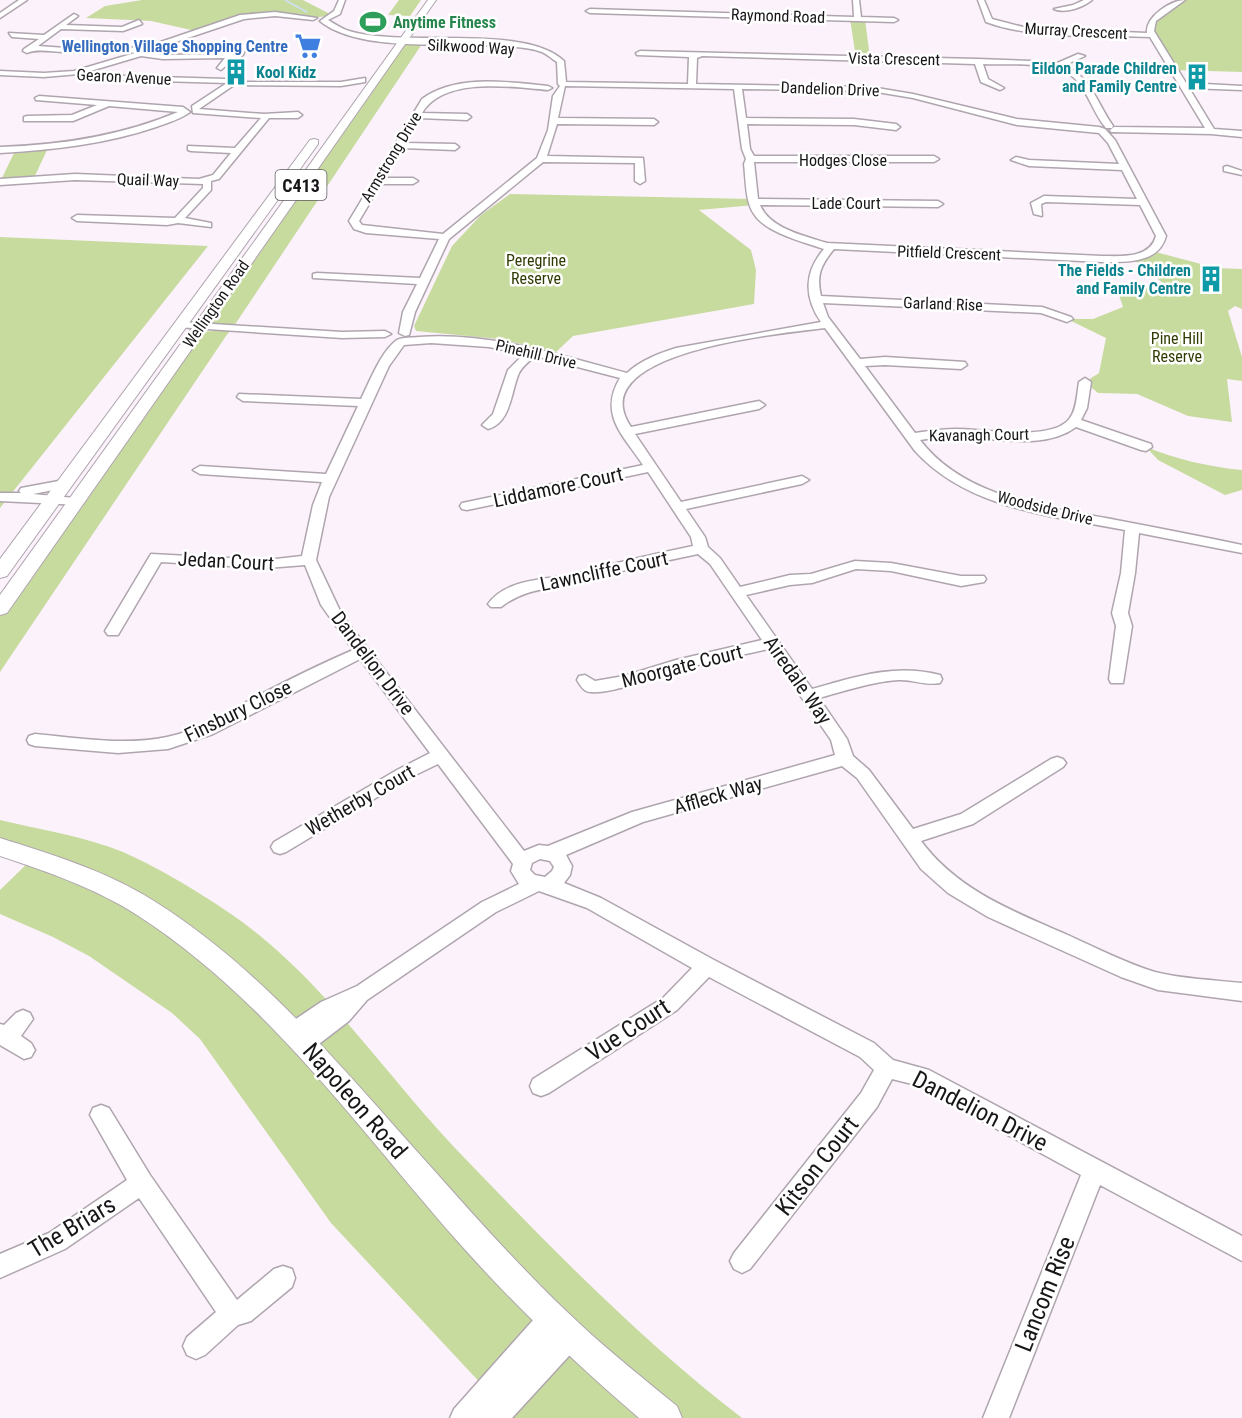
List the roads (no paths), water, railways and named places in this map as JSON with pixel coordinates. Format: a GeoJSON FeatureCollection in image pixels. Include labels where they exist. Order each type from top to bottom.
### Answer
{"type":"FeatureCollection","features":[{"type":"Feature","properties":{"kind":"main road","name":"Wellington Road"},"geometry":{"type":"LineString","coordinates":[[0,609],[198,329],[421,0]]}},
{"type":"Feature","properties":{"kind":"main road","name":"Wellington Road"},"geometry":{"type":"LineString","coordinates":[[352,93],[396,40],[410,30],[432,0]]}},
{"type":"Feature","properties":{"kind":"main road","name":"Wellington Road"},"geometry":{"type":"LineString","coordinates":[[0,572],[331,121]]}},
{"type":"Feature","properties":{"kind":"main road","name":"Napoleon Road"},"geometry":{"type":"LineString","coordinates":[[0,847],[76,872],[119,892],[166,920],[225,965],[299,1037],[470,1233],[561,1327],[665,1418]]}},
{"type":"Feature","properties":{"kind":"street"},"geometry":{"type":"LineString","coordinates":[[0,16],[24,0]]}},
{"type":"Feature","properties":{"kind":"street"},"geometry":{"type":"LineString","coordinates":[[318,21],[332,15],[342,6],[342,0]]}},
{"type":"Feature","properties":{"kind":"street"},"geometry":{"type":"LineString","coordinates":[[856,0],[858,19]]}},
{"type":"Feature","properties":{"kind":"street","name":"Murray Crescent"},"geometry":{"type":"LineString","coordinates":[[981,0],[989,20],[1016,28],[1151,34]]}},
{"type":"Feature","properties":{"kind":"street"},"geometry":{"type":"LineString","coordinates":[[1058,9],[1075,8],[1089,0]]}},
{"type":"Feature","properties":{"kind":"street"},"geometry":{"type":"LineString","coordinates":[[1182,0],[1174,8],[1154,19],[1149,28],[1211,131]]}},
{"type":"Feature","properties":{"kind":"street","name":"Raymond Road"},"geometry":{"type":"LineString","coordinates":[[591,11],[677,10],[894,20]]}},
{"type":"Feature","properties":{"kind":"street"},"geometry":{"type":"LineString","coordinates":[[80,72],[243,17],[270,14],[318,21],[374,41],[396,40]]}},
{"type":"Feature","properties":{"kind":"street"},"geometry":{"type":"LineString","coordinates":[[65,15],[85,16]]}},
{"type":"Feature","properties":{"kind":"street"},"geometry":{"type":"LineString","coordinates":[[21,54],[74,16]]}},
{"type":"Feature","properties":{"kind":"street"},"geometry":{"type":"LineString","coordinates":[[58,27],[123,29],[139,22]]}},
{"type":"Feature","properties":{"kind":"street"},"geometry":{"type":"LineString","coordinates":[[410,30],[423,41]]}},
{"type":"Feature","properties":{"kind":"street"},"geometry":{"type":"LineString","coordinates":[[0,35],[45,37]]}},
{"type":"Feature","properties":{"kind":"street"},"geometry":{"type":"LineString","coordinates":[[356,35],[396,40]]}},
{"type":"Feature","properties":{"kind":"street","name":"Silkwood Way"},"geometry":{"type":"LineString","coordinates":[[396,40],[440,43]]}},
{"type":"Feature","properties":{"kind":"street","name":"Silkwood Way"},"geometry":{"type":"LineString","coordinates":[[396,40],[523,49],[553,58]]}},
{"type":"Feature","properties":{"kind":"street"},"geometry":{"type":"LineString","coordinates":[[374,41],[379,49]]}},
{"type":"Feature","properties":{"kind":"street"},"geometry":{"type":"LineString","coordinates":[[30,48],[69,50],[110,47],[139,53],[231,56],[240,53],[244,47]]}},
{"type":"Feature","properties":{"kind":"street"},"geometry":{"type":"LineString","coordinates":[[58,59],[69,50]]}},
{"type":"Feature","properties":{"kind":"street","name":"Vista Crescent"},"geometry":{"type":"LineString","coordinates":[[640,53],[978,61],[1030,63],[1055,67],[1081,78],[1106,130]]}},
{"type":"Feature","properties":{"kind":"street"},"geometry":{"type":"LineString","coordinates":[[692,86],[693,59],[696,55]]}},
{"type":"Feature","properties":{"kind":"street"},"geometry":{"type":"LineString","coordinates":[[170,64],[186,56]]}},
{"type":"Feature","properties":{"kind":"street"},"geometry":{"type":"LineString","coordinates":[[221,68],[231,56]]}},
{"type":"Feature","properties":{"kind":"street"},"geometry":{"type":"LineString","coordinates":[[1055,67],[1081,56]]}},
{"type":"Feature","properties":{"kind":"street"},"geometry":{"type":"LineString","coordinates":[[553,58],[553,69]]}},
{"type":"Feature","properties":{"kind":"street"},"geometry":{"type":"LineString","coordinates":[[309,560],[318,508],[330,478],[383,366],[403,338],[409,312],[445,237],[541,159],[550,135],[556,86],[562,66],[553,58]]}},
{"type":"Feature","properties":{"kind":"street"},"geometry":{"type":"LineString","coordinates":[[978,61],[984,80],[1000,88]]}},
{"type":"Feature","properties":{"kind":"street","name":"Gearon Avenue"},"geometry":{"type":"LineString","coordinates":[[0,73],[44,75],[80,72],[91,77],[213,81],[227,84],[245,82],[341,84],[362,80]]}},
{"type":"Feature","properties":{"kind":"street"},"geometry":{"type":"LineString","coordinates":[[0,150],[90,143],[137,131],[190,110],[227,84]]}},
{"type":"Feature","properties":{"kind":"street"},"geometry":{"type":"LineString","coordinates":[[341,84],[349,88],[352,93]]}},
{"type":"Feature","properties":{"kind":"street","name":"Armstrong Drive"},"geometry":{"type":"LineString","coordinates":[[445,237],[374,231],[356,225],[354,218],[428,97],[445,85],[556,86]]}},
{"type":"Feature","properties":{"kind":"street","name":"Dandelion Drive"},"geometry":{"type":"LineString","coordinates":[[556,86],[871,89],[913,96],[1006,120],[1106,130],[1211,131],[1242,134]]}},
{"type":"Feature","properties":{"kind":"street"},"geometry":{"type":"LineString","coordinates":[[1183,86],[1242,87]]}},
{"type":"Feature","properties":{"kind":"street"},"geometry":{"type":"LineString","coordinates":[[738,87],[746,149],[751,159],[749,164],[754,202]]}},
{"type":"Feature","properties":{"kind":"street"},"geometry":{"type":"LineString","coordinates":[[38,98],[265,116],[297,115]]}},
{"type":"Feature","properties":{"kind":"street"},"geometry":{"type":"LineString","coordinates":[[24,120],[74,118],[110,103]]}},
{"type":"Feature","properties":{"kind":"street"},"geometry":{"type":"LineString","coordinates":[[417,115],[466,117]]}},
{"type":"Feature","properties":{"kind":"street","name":"Quail Way"},"geometry":{"type":"LineString","coordinates":[[3,181],[75,177],[207,182],[216,177],[265,116]]}},
{"type":"Feature","properties":{"kind":"street"},"geometry":{"type":"LineString","coordinates":[[553,121],[654,122]]}},
{"type":"Feature","properties":{"kind":"street"},"geometry":{"type":"LineString","coordinates":[[743,121],[854,122],[896,127]]}},
{"type":"Feature","properties":{"kind":"street","name":"Pitfield Crescent"},"geometry":{"type":"LineString","coordinates":[[754,202],[759,214],[777,228],[831,247],[1102,259],[1132,258],[1150,252],[1161,241],[1161,236],[1123,167],[1106,130]]}},
{"type":"Feature","properties":{"kind":"street"},"geometry":{"type":"LineString","coordinates":[[398,145],[454,147]]}},
{"type":"Feature","properties":{"kind":"street"},"geometry":{"type":"LineString","coordinates":[[178,149],[192,146],[238,150]]}},
{"type":"Feature","properties":{"kind":"street"},"geometry":{"type":"LineString","coordinates":[[541,159],[640,160],[640,181]]}},
{"type":"Feature","properties":{"kind":"street","name":"Hodges Close"},"geometry":{"type":"LineString","coordinates":[[751,159],[934,159]]}},
{"type":"Feature","properties":{"kind":"street"},"geometry":{"type":"LineString","coordinates":[[1016,160],[1029,163],[1123,167]]}},
{"type":"Feature","properties":{"kind":"street"},"geometry":{"type":"LineString","coordinates":[[1227,169],[1241,174]]}},
{"type":"Feature","properties":{"kind":"street"},"geometry":{"type":"LineString","coordinates":[[0,193],[3,181]]}},
{"type":"Feature","properties":{"kind":"street"},"geometry":{"type":"LineString","coordinates":[[377,181],[413,182]]}},
{"type":"Feature","properties":{"kind":"street"},"geometry":{"type":"LineString","coordinates":[[178,220],[208,188],[207,182]]}},
{"type":"Feature","properties":{"kind":"street"},"geometry":{"type":"LineString","coordinates":[[1039,214],[1036,203],[1049,199],[1142,202]]}},
{"type":"Feature","properties":{"kind":"street","name":"Lade Court"},"geometry":{"type":"LineString","coordinates":[[754,202],[938,204]]}},
{"type":"Feature","properties":{"kind":"street"},"geometry":{"type":"LineString","coordinates":[[74,218],[178,220],[207,225]]}},
{"type":"Feature","properties":{"kind":"street","name":"Woodside Drive"},"geometry":{"type":"LineString","coordinates":[[831,247],[814,269],[817,299],[827,324],[912,437],[939,466],[957,479],[986,494],[1036,509],[1242,549]]}},
{"type":"Feature","properties":{"kind":"street"},"geometry":{"type":"LineString","coordinates":[[317,276],[423,281]]}},
{"type":"Feature","properties":{"kind":"street","name":"Garland Rise"},"geometry":{"type":"LineString","coordinates":[[817,299],[1042,310],[1067,319]]}},
{"type":"Feature","properties":{"kind":"street"},"geometry":{"type":"LineString","coordinates":[[383,366],[386,338],[409,312]]}},
{"type":"Feature","properties":{"kind":"street"},"geometry":{"type":"LineString","coordinates":[[629,376],[652,361],[677,351],[827,324]]}},
{"type":"Feature","properties":{"kind":"street"},"geometry":{"type":"LineString","coordinates":[[179,328],[386,338]]}},
{"type":"Feature","properties":{"kind":"street","name":"Pinehill Drive"},"geometry":{"type":"LineString","coordinates":[[386,338],[492,344],[629,376]]}},
{"type":"Feature","properties":{"kind":"street"},"geometry":{"type":"LineString","coordinates":[[488,425],[498,415],[514,370],[532,352]]}},
{"type":"Feature","properties":{"kind":"street"},"geometry":{"type":"LineString","coordinates":[[856,363],[885,361],[961,364]]}},
{"type":"Feature","properties":{"kind":"street","name":"Airedale Way"},"geometry":{"type":"LineString","coordinates":[[629,376],[620,389],[616,406],[618,418],[626,432],[698,537],[701,549],[712,557],[839,739],[845,759],[863,774],[933,869],[954,888],[972,899],[1062,942],[1144,977],[1242,992]]}},
{"type":"Feature","properties":{"kind":"street"},"geometry":{"type":"LineString","coordinates":[[1085,382],[1081,405],[1074,422],[1146,447]]}},
{"type":"Feature","properties":{"kind":"street"},"geometry":{"type":"LineString","coordinates":[[243,397],[366,403]]}},
{"type":"Feature","properties":{"kind":"street"},"geometry":{"type":"LineString","coordinates":[[626,432],[759,405]]}},
{"type":"Feature","properties":{"kind":"street","name":"Kavanagh Court"},"geometry":{"type":"LineString","coordinates":[[912,437],[963,432],[1033,435],[1060,430],[1074,422]]}},
{"type":"Feature","properties":{"kind":"street","name":"Liddamore Court"},"geometry":{"type":"LineString","coordinates":[[467,506],[650,468]]}},
{"type":"Feature","properties":{"kind":"street"},"geometry":{"type":"LineString","coordinates":[[200,470],[330,478]]}},
{"type":"Feature","properties":{"kind":"street"},"geometry":{"type":"LineString","coordinates":[[678,507],[802,480]]}},
{"type":"Feature","properties":{"kind":"street"},"geometry":{"type":"LineString","coordinates":[[3,498],[64,484]]}},
{"type":"Feature","properties":{"kind":"street"},"geometry":{"type":"LineString","coordinates":[[3,498],[75,502]]}},
{"type":"Feature","properties":{"kind":"street"},"geometry":{"type":"LineString","coordinates":[[1117,679],[1124,626],[1120,613],[1128,573],[1132,528]]}},
{"type":"Feature","properties":{"kind":"street","name":"Lawncliffe Court"},"geometry":{"type":"LineString","coordinates":[[499,595],[555,580],[581,577],[600,570],[701,549]]}},
{"type":"Feature","properties":{"kind":"street","name":"Jedan Court"},"geometry":{"type":"LineString","coordinates":[[113,631],[156,557],[272,564],[309,560]]}},
{"type":"Feature","properties":{"kind":"street","name":"Dandelion Drive"},"geometry":{"type":"LineString","coordinates":[[309,560],[333,611],[487,814],[531,877],[594,903],[707,966],[867,1050],[887,1068],[921,1077],[1242,1249]]}},
{"type":"Feature","properties":{"kind":"street"},"geometry":{"type":"LineString","coordinates":[[737,592],[818,576],[839,568],[864,565],[891,567],[963,587],[979,579]]}},
{"type":"Feature","properties":{"kind":"street","name":"Moorgate Court"},"geometry":{"type":"LineString","coordinates":[[586,688],[625,681],[676,665],[772,643]]}},
{"type":"Feature","properties":{"kind":"street","name":"Finsbury Close"},"geometry":{"type":"LineString","coordinates":[[35,740],[148,746],[186,738],[207,730],[324,668],[363,652]]}},
{"type":"Feature","properties":{"kind":"street"},"geometry":{"type":"LineString","coordinates":[[809,695],[915,669],[934,680]]}},
{"type":"Feature","properties":{"kind":"street","name":"Wetherby Court"},"geometry":{"type":"LineString","coordinates":[[280,847],[403,774],[442,755]]}},
{"type":"Feature","properties":{"kind":"street","name":"Affleck Way"},"geometry":{"type":"LineString","coordinates":[[554,859],[592,835],[638,817],[845,759]]}},
{"type":"Feature","properties":{"kind":"street"},"geometry":{"type":"LineString","coordinates":[[909,838],[971,817],[1057,763]]}},
{"type":"Feature","properties":{"kind":"street","name":"Dandelion Drive"},"geometry":{"type":"LineString","coordinates":[[487,814],[520,840],[554,859],[594,903]]}},
{"type":"Feature","properties":{"kind":"street"},"geometry":{"type":"LineString","coordinates":[[299,1037],[342,1015],[364,992],[531,877],[558,879],[554,859],[529,855],[531,877]]}},
{"type":"Feature","properties":{"kind":"street","name":"Vue Court"},"geometry":{"type":"LineString","coordinates":[[541,1086],[670,1004],[707,966]]}},
{"type":"Feature","properties":{"kind":"street"},"geometry":{"type":"LineString","coordinates":[[23,1019],[3,1036],[24,1050]]}},
{"type":"Feature","properties":{"kind":"street","name":"Kitson Court"},"geometry":{"type":"LineString","coordinates":[[742,1261],[868,1100],[887,1068]]}},
{"type":"Feature","properties":{"kind":"street"},"geometry":{"type":"LineString","coordinates":[[101,1115],[142,1183],[232,1314]]}},
{"type":"Feature","properties":{"kind":"street","name":"Lancom Rise"},"geometry":{"type":"LineString","coordinates":[[996,1418],[1094,1170]]}},
{"type":"Feature","properties":{"kind":"street","name":"The Briars"},"geometry":{"type":"LineString","coordinates":[[0,1266],[67,1235],[142,1183]]}},
{"type":"Feature","properties":{"kind":"street"},"geometry":{"type":"LineString","coordinates":[[196,1346],[232,1314],[242,1312],[283,1278]]}},
{"type":"Feature","properties":{"kind":"street"},"geometry":{"type":"LineString","coordinates":[[463,1418],[561,1327]]}},
{"type":"Feature","properties":{"kind":"street"},"geometry":{"type":"LineString","coordinates":[[494,1418],[561,1327]]}},
{"type":"Feature","properties":{"kind":"waterway"},"geometry":{"type":"LineString","coordinates":[[285,0],[307,12]]}},
{"type":"Feature","properties":{"kind":"place","name":"Anytime Fitness"},"geometry":{"type":"Point","coordinates":[373,22]}},
{"type":"Feature","properties":{"kind":"place","name":"Wellington Village Shopping Centre"},"geometry":{"type":"Point","coordinates":[308,46]}},
{"type":"Feature","properties":{"kind":"place","name":"Kool Kidz"},"geometry":{"type":"Point","coordinates":[236,72]}},
{"type":"Feature","properties":{"kind":"place","name":"Eildon Parade Children and Family Centre"},"geometry":{"type":"Point","coordinates":[1197,77]}},
{"type":"Feature","properties":{"kind":"place","name":"The Fields - Children and Family Centre"},"geometry":{"type":"Point","coordinates":[1211,279]}},
{"type":"Feature","properties":{"kind":"park label","name":"Peregrine Reserve"},"geometry":{"type":"Point","coordinates":[536,269]}},
{"type":"Feature","properties":{"kind":"park label","name":"Pine Hill Reserve"},"geometry":{"type":"Point","coordinates":[1177,347]}}]}
